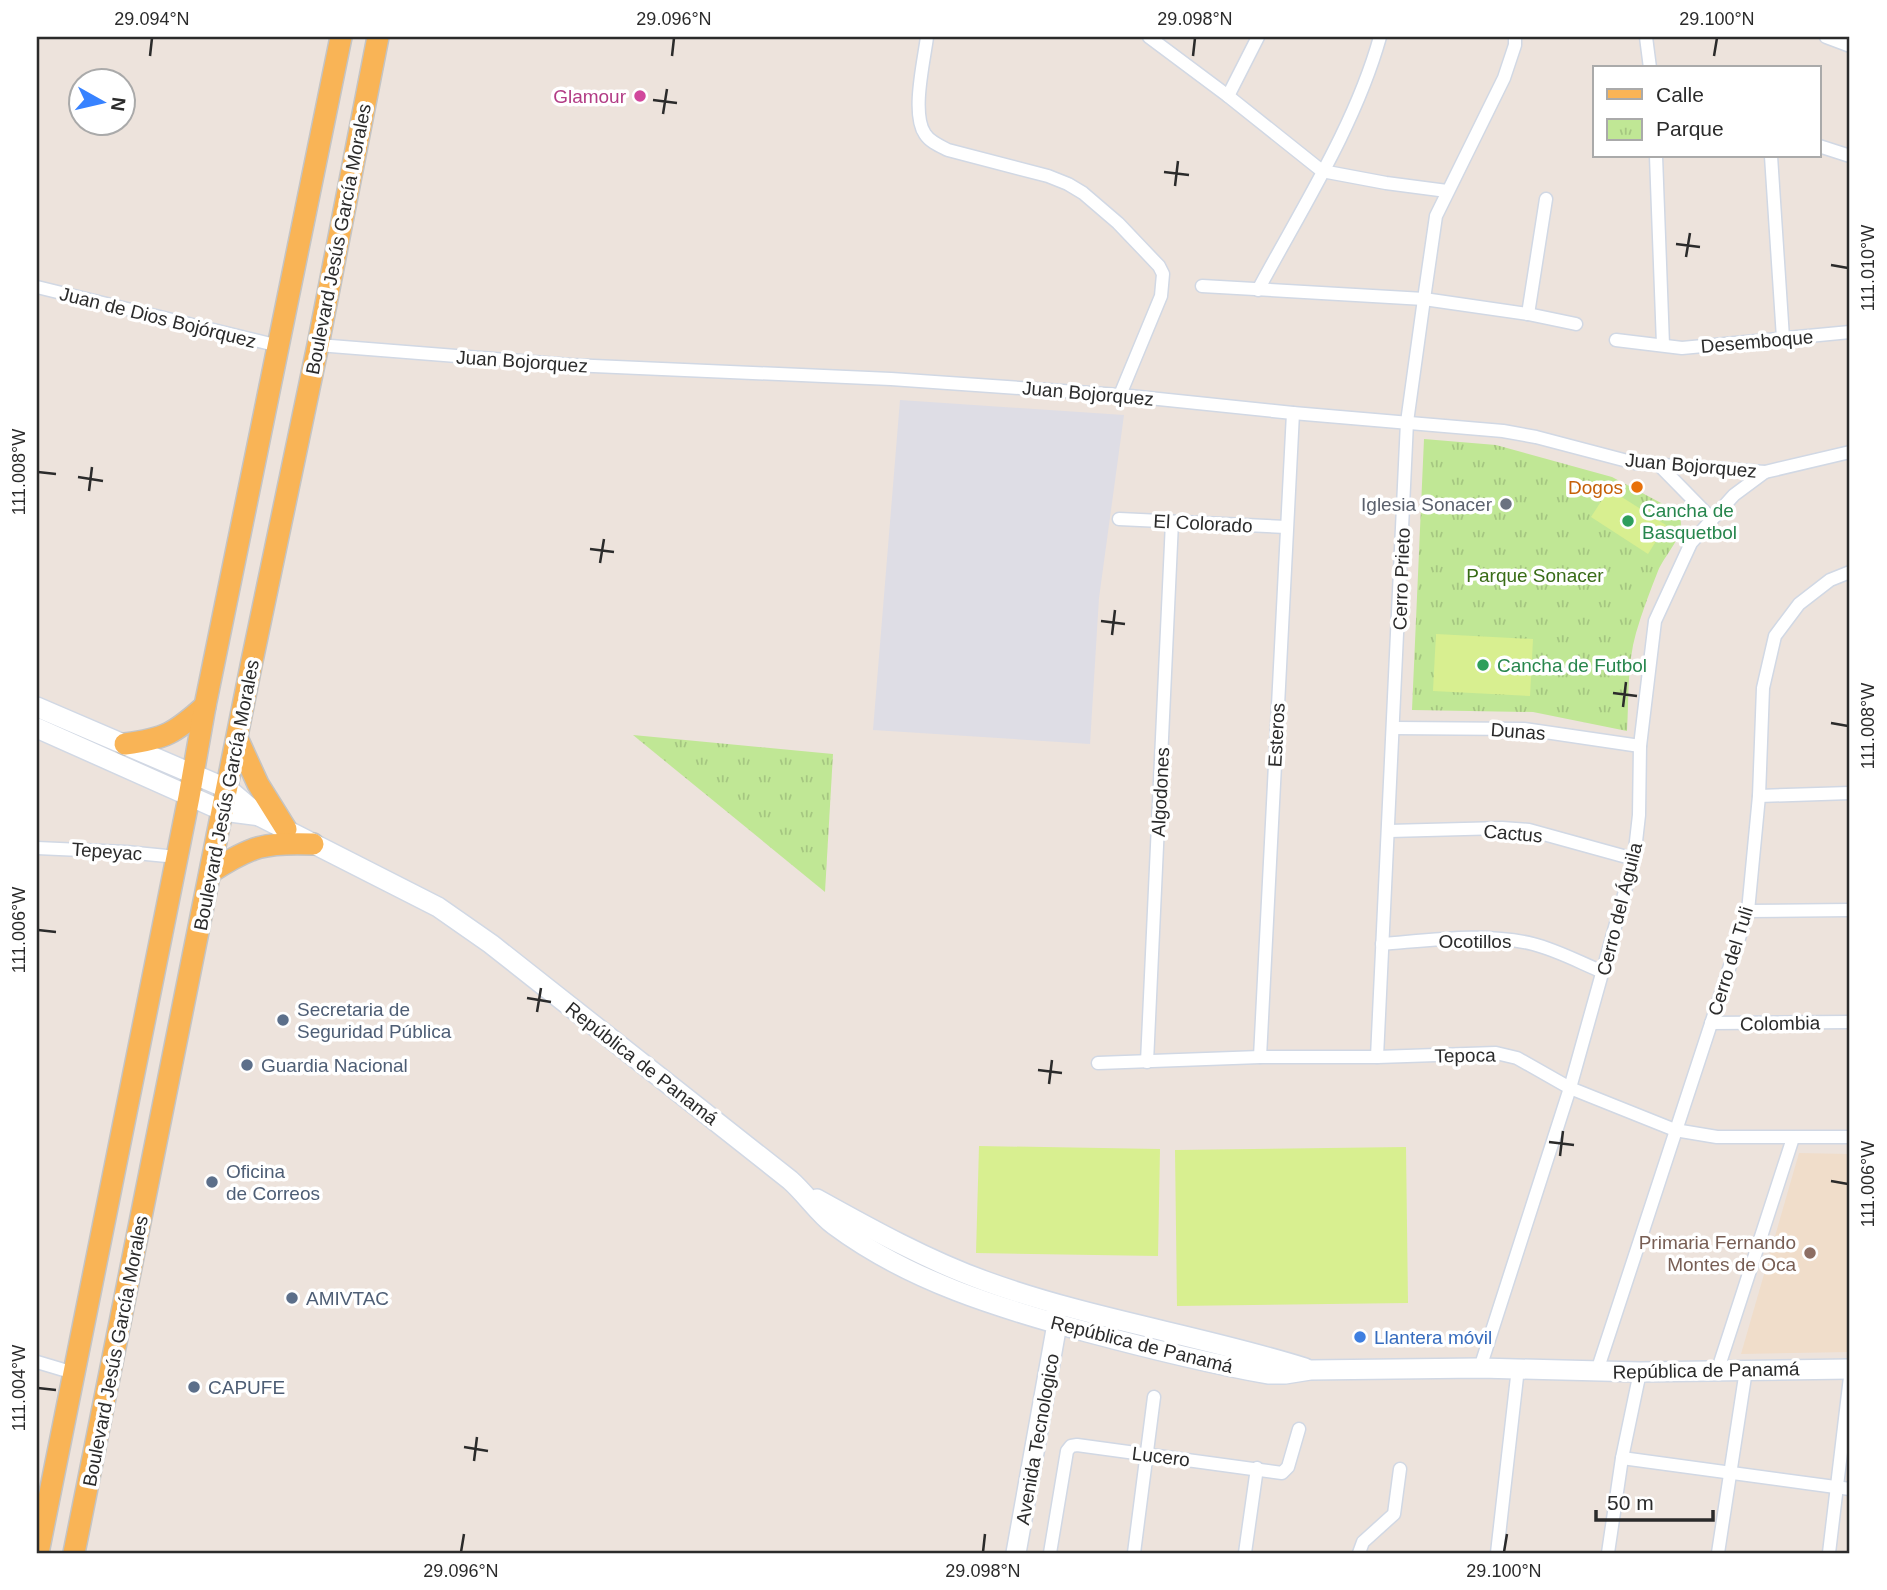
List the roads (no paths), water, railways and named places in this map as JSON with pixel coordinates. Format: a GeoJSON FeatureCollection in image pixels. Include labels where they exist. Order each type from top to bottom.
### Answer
{"type":"FeatureCollection","features":[{"type":"Feature","properties":{"kind":"main road","name":"Boulevard Jesús García Morales"},"geometry":{"type":"LineString","coordinates":[[38,1553],[194,774],[205,706],[341,37]]}},
{"type":"Feature","properties":{"kind":"main road","name":"Boulevard Jesús García Morales"},"geometry":{"type":"LineString","coordinates":[[74,1553],[378,37]]}},
{"type":"Feature","properties":{"kind":"main road","name":"República de Panamá"},"geometry":{"type":"LineString","coordinates":[[37,706],[228,789],[261,817],[409,891],[468,927],[801,1190],[833,1224],[892,1262],[944,1287],[1058,1324],[1152,1349],[1268,1374],[1310,1370],[1480,1367],[1640,1372],[1850,1369]]}},
{"type":"Feature","properties":{"kind":"main road"},"geometry":{"type":"LineString","coordinates":[[125,744],[158,740],[173,732],[205,706]]}},
{"type":"Feature","properties":{"kind":"main road","name":"República de Panamá"},"geometry":{"type":"LineString","coordinates":[[37,729],[223,811],[261,817]]}},
{"type":"Feature","properties":{"kind":"main road"},"geometry":{"type":"LineString","coordinates":[[238,740],[258,784],[286,829]]}},
{"type":"Feature","properties":{"kind":"main road"},"geometry":{"type":"LineString","coordinates":[[211,872],[238,854],[265,845],[313,844]]}},
{"type":"Feature","properties":{"kind":"main road","name":"República de Panamá"},"geometry":{"type":"LineString","coordinates":[[801,1190],[953,1269],[986,1282],[1310,1370]]}},
{"type":"Feature","properties":{"kind":"main road"},"geometry":{"type":"LineString","coordinates":[[882,1233],[895,1247],[935,1271],[1050,1311],[1057,1317],[1058,1324]]}},
{"type":"Feature","properties":{"kind":"main road"},"geometry":{"type":"LineString","coordinates":[[1058,1324],[1065,1318],[1073,1318],[1233,1359],[1276,1359]]}},
{"type":"Feature","properties":{"kind":"main road","name":"Avenida Tecnologico"},"geometry":{"type":"LineString","coordinates":[[1016,1553],[1058,1324]]}},
{"type":"Feature","properties":{"kind":"street"},"geometry":{"type":"LineString","coordinates":[[927,37],[919,110],[925,135],[948,150],[1048,176],[1068,184],[1083,193],[1118,223],[1159,266],[1163,274],[1161,296],[1120,395]]}},
{"type":"Feature","properties":{"kind":"street"},"geometry":{"type":"LineString","coordinates":[[1149,37],[1322,171],[1447,191]]}},
{"type":"Feature","properties":{"kind":"street"},"geometry":{"type":"LineString","coordinates":[[1228,96],[1258,37]]}},
{"type":"Feature","properties":{"kind":"street"},"geometry":{"type":"LineString","coordinates":[[1258,290],[1345,127],[1372,65],[1380,37]]}},
{"type":"Feature","properties":{"kind":"street","name":"Cerro Prieto"},"geometry":{"type":"LineString","coordinates":[[1377,1057],[1407,422],[1436,216],[1504,78],[1515,37]]}},
{"type":"Feature","properties":{"kind":"street"},"geometry":{"type":"LineString","coordinates":[[1646,37],[1650,66]]}},
{"type":"Feature","properties":{"kind":"street"},"geometry":{"type":"LineString","coordinates":[[1826,37],[1850,46]]}},
{"type":"Feature","properties":{"kind":"street"},"geometry":{"type":"LineString","coordinates":[[1820,146],[1850,156]]}},
{"type":"Feature","properties":{"kind":"street"},"geometry":{"type":"LineString","coordinates":[[1656,158],[1663,345]]}},
{"type":"Feature","properties":{"kind":"street"},"geometry":{"type":"LineString","coordinates":[[1771,158],[1783,338]]}},
{"type":"Feature","properties":{"kind":"street"},"geometry":{"type":"LineString","coordinates":[[1528,313],[1546,199]]}},
{"type":"Feature","properties":{"kind":"street"},"geometry":{"type":"LineString","coordinates":[[1202,286],[1424,299],[1528,313],[1576,324]]}},
{"type":"Feature","properties":{"kind":"street","name":"Juan de Dios Bojórquez"},"geometry":{"type":"LineString","coordinates":[[37,287],[279,346]]}},
{"type":"Feature","properties":{"kind":"street","name":"Desemboque"},"geometry":{"type":"LineString","coordinates":[[1616,340],[1690,347],[1850,332]]}},
{"type":"Feature","properties":{"kind":"street","name":"Juan Bojorquez"},"geometry":{"type":"LineString","coordinates":[[318,345],[571,365],[891,379],[1120,395],[1536,437],[1635,463],[1660,466],[1765,472],[1850,452]]}},
{"type":"Feature","properties":{"kind":"street","name":"Esteros"},"geometry":{"type":"LineString","coordinates":[[1260,1057],[1293,413]]}},
{"type":"Feature","properties":{"kind":"street"},"geometry":{"type":"LineString","coordinates":[[1660,466],[1712,519]]}},
{"type":"Feature","properties":{"kind":"street","name":"Cerro del Águila"},"geometry":{"type":"LineString","coordinates":[[1480,1367],[1570,1088],[1634,859],[1639,815],[1640,746],[1655,621],[1691,544],[1734,495],[1765,472]]}},
{"type":"Feature","properties":{"kind":"street","name":"El Colorado"},"geometry":{"type":"LineString","coordinates":[[1119,519],[1286,527]]}},
{"type":"Feature","properties":{"kind":"street","name":"Algodones"},"geometry":{"type":"LineString","coordinates":[[1147,1062],[1172,522]]}},
{"type":"Feature","properties":{"kind":"street","name":"Cerro del Tuli"},"geometry":{"type":"LineString","coordinates":[[1597,1371],[1748,911],[1759,796],[1763,688],[1775,636],[1799,604],[1830,580],[1850,572]]}},
{"type":"Feature","properties":{"kind":"street","name":"Dunas"},"geometry":{"type":"LineString","coordinates":[[1394,728],[1524,729],[1640,746]]}},
{"type":"Feature","properties":{"kind":"street"},"geometry":{"type":"LineString","coordinates":[[1759,796],[1850,793]]}},
{"type":"Feature","properties":{"kind":"street","name":"Cactus"},"geometry":{"type":"LineString","coordinates":[[1389,831],[1502,828],[1529,830],[1634,859]]}},
{"type":"Feature","properties":{"kind":"street","name":"Tepeyac"},"geometry":{"type":"LineString","coordinates":[[37,848],[177,857]]}},
{"type":"Feature","properties":{"kind":"street"},"geometry":{"type":"LineString","coordinates":[[1748,911],[1850,910]]}},
{"type":"Feature","properties":{"kind":"street","name":"Ocotillos"},"geometry":{"type":"LineString","coordinates":[[1382,944],[1455,939],[1516,940],[1536,944],[1603,972]]}},
{"type":"Feature","properties":{"kind":"street","name":"Colombia"},"geometry":{"type":"LineString","coordinates":[[1711,1023],[1850,1022]]}},
{"type":"Feature","properties":{"kind":"street","name":"Tepoca"},"geometry":{"type":"LineString","coordinates":[[1098,1063],[1496,1053],[1528,1064],[1570,1088],[1675,1130],[1717,1137],[1850,1138]]}},
{"type":"Feature","properties":{"kind":"street"},"geometry":{"type":"LineString","coordinates":[[1718,1369],[1793,1138]]}},
{"type":"Feature","properties":{"kind":"street"},"geometry":{"type":"LineString","coordinates":[[37,1362],[74,1373]]}},
{"type":"Feature","properties":{"kind":"street"},"geometry":{"type":"LineString","coordinates":[[1497,1553],[1518,1368]]}},
{"type":"Feature","properties":{"kind":"street"},"geometry":{"type":"LineString","coordinates":[[1718,1553],[1746,1370]]}},
{"type":"Feature","properties":{"kind":"street"},"geometry":{"type":"LineString","coordinates":[[1608,1553],[1622,1458],[1640,1372]]}},
{"type":"Feature","properties":{"kind":"street"},"geometry":{"type":"LineString","coordinates":[[1829,1553],[1844,1488],[1850,1377]]}},
{"type":"Feature","properties":{"kind":"street"},"geometry":{"type":"LineString","coordinates":[[1134,1553],[1154,1397]]}},
{"type":"Feature","properties":{"kind":"street","name":"Lucero"},"geometry":{"type":"LineString","coordinates":[[1050,1553],[1067,1451],[1071,1446],[1282,1473],[1287,1471],[1299,1429]]}},
{"type":"Feature","properties":{"kind":"street"},"geometry":{"type":"LineString","coordinates":[[1622,1458],[1844,1488]]}},
{"type":"Feature","properties":{"kind":"street"},"geometry":{"type":"LineString","coordinates":[[1245,1553],[1257,1468]]}},
{"type":"Feature","properties":{"kind":"street"},"geometry":{"type":"LineString","coordinates":[[1359,1553],[1363,1542],[1394,1514],[1400,1469]]}},
{"type":"Feature","properties":{"kind":"place","name":"Glamour"},"geometry":{"type":"Point","coordinates":[640,96]}},
{"type":"Feature","properties":{"kind":"place","name":"Dogos"},"geometry":{"type":"Point","coordinates":[1637,487]}},
{"type":"Feature","properties":{"kind":"place","name":"Iglesia Sonacer"},"geometry":{"type":"Point","coordinates":[1506,504]}},
{"type":"Feature","properties":{"kind":"place","name":"Cancha de Basquetbol"},"geometry":{"type":"Point","coordinates":[1628,521]}},
{"type":"Feature","properties":{"kind":"place","name":"Cancha de Futbol"},"geometry":{"type":"Point","coordinates":[1483,665]}},
{"type":"Feature","properties":{"kind":"place","name":"Secretaria de Seguridad Pública"},"geometry":{"type":"Point","coordinates":[283,1020]}},
{"type":"Feature","properties":{"kind":"place","name":"Guardia Nacional"},"geometry":{"type":"Point","coordinates":[247,1065]}},
{"type":"Feature","properties":{"kind":"place","name":"Oficina de Correos"},"geometry":{"type":"Point","coordinates":[212,1182]}},
{"type":"Feature","properties":{"kind":"place","name":"Primaria Fernando Montes de Oca"},"geometry":{"type":"Point","coordinates":[1810,1253]}},
{"type":"Feature","properties":{"kind":"place","name":"AMIVTAC"},"geometry":{"type":"Point","coordinates":[292,1298]}},
{"type":"Feature","properties":{"kind":"place","name":"Llantera móvil"},"geometry":{"type":"Point","coordinates":[1360,1337]}},
{"type":"Feature","properties":{"kind":"place","name":"CAPUFE"},"geometry":{"type":"Point","coordinates":[194,1387]}},
{"type":"Feature","properties":{"kind":"park label","name":"Parque Sonacer"},"geometry":{"type":"Point","coordinates":[1535,575]}}]}
